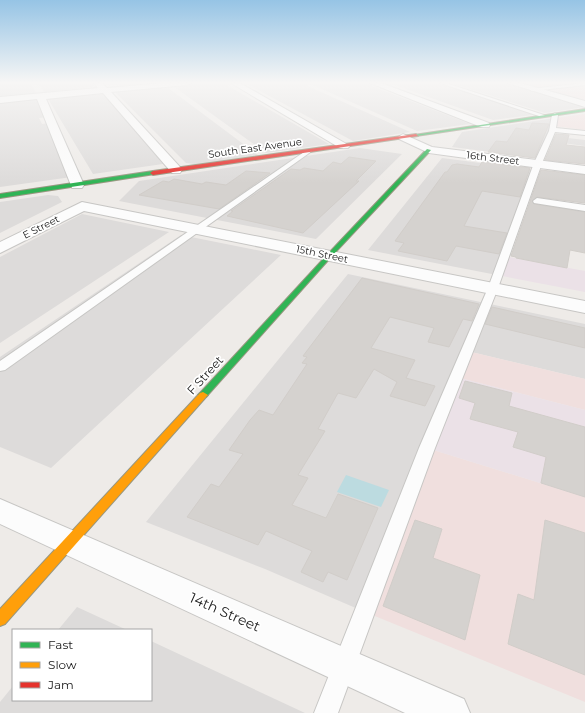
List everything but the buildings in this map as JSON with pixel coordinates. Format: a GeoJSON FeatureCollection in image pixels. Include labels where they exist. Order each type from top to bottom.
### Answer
{"type":"FeatureCollection","features":[{"type":"Feature","properties":{"kind":"street"},"geometry":{"type":"LineString","coordinates":[[48,116],[82,206]]}},
{"type":"Feature","properties":{"kind":"street"},"geometry":{"type":"LineString","coordinates":[[128,116],[176,170]]}},
{"type":"Feature","properties":{"kind":"street"},"geometry":{"type":"LineString","coordinates":[[293,116],[344,146]]}},
{"type":"Feature","properties":{"kind":"street"},"geometry":{"type":"LineString","coordinates":[[462,116],[485,125]]}},
{"type":"Feature","properties":{"kind":"street","name":"South East Avenue"},"geometry":{"type":"LineString","coordinates":[[0,196],[542,116]]}},
{"type":"Feature","properties":{"kind":"street","name":"16th Street"},"geometry":{"type":"LineString","coordinates":[[403,137],[429,150],[585,170]]}},
{"type":"Feature","properties":{"kind":"street","name":"F Street"},"geometry":{"type":"LineString","coordinates":[[0,619],[329,256],[429,150]]}},
{"type":"Feature","properties":{"kind":"street","name":"15th Street"},"geometry":{"type":"LineString","coordinates":[[82,206],[198,228],[329,256],[585,307]]}},
{"type":"Feature","properties":{"kind":"street","name":"E Street"},"geometry":{"type":"LineString","coordinates":[[0,248],[82,206]]}},
{"type":"Feature","properties":{"kind":"street","name":"14th Street"},"geometry":{"type":"LineString","coordinates":[[0,511],[450,713]]}},
{"type":"Feature","properties":{"kind":"lane"},"geometry":{"type":"LineString","coordinates":[[326,713],[427,448],[493,288],[538,164],[552,130],[556,116]]}},
{"type":"Feature","properties":{"kind":"lane"},"geometry":{"type":"LineString","coordinates":[[552,130],[585,133]]}},
{"type":"Feature","properties":{"kind":"lane"},"geometry":{"type":"LineString","coordinates":[[0,367],[308,151]]}},
{"type":"Feature","properties":{"kind":"lane"},"geometry":{"type":"LineString","coordinates":[[537,201],[585,208]]}},
{"type":"Feature","properties":{"kind":"shaded area"},"geometry":{"type":"Polygon","coordinates":[[[0,116],[48,116],[39,118],[42,124],[49,123],[79,176],[0,187],[0,116]]]}},
{"type":"Feature","properties":{"kind":"shaded area"},"geometry":{"type":"Polygon","coordinates":[[[59,116],[127,116],[170,163],[93,174],[59,116]]]}},
{"type":"Feature","properties":{"kind":"shaded area"},"geometry":{"type":"Polygon","coordinates":[[[139,116],[206,116],[258,155],[195,164],[186,163],[139,116]]]}},
{"type":"Feature","properties":{"kind":"shaded area"},"geometry":{"type":"Polygon","coordinates":[[[215,116],[281,116],[329,144],[266,153],[215,116]]]}},
{"type":"Feature","properties":{"kind":"shaded area"},"geometry":{"type":"Polygon","coordinates":[[[307,116],[375,116],[410,132],[353,141],[307,116]]]}},
{"type":"Feature","properties":{"kind":"shaded area"},"geometry":{"type":"Polygon","coordinates":[[[384,116],[450,116],[470,124],[417,131],[384,116]]]}},
{"type":"Feature","properties":{"kind":"shaded area"},"geometry":{"type":"Polygon","coordinates":[[[483,116],[522,116],[493,120],[483,116]]]}},
{"type":"Feature","properties":{"kind":"shaded area"},"geometry":{"type":"Polygon","coordinates":[[[585,116],[585,130],[554,126],[555,118],[585,116]]]}},
{"type":"Feature","properties":{"kind":"shaded area"},"geometry":{"type":"Polygon","coordinates":[[[555,118],[550,136],[585,140],[585,146],[548,141],[540,158],[452,147],[462,132],[555,118]]]}},
{"type":"Feature","properties":{"kind":"shaded area"},"geometry":{"type":"Polygon","coordinates":[[[360,148],[402,154],[316,239],[119,201],[139,181],[360,148]]]}},
{"type":"Feature","properties":{"kind":"shaded area"},"geometry":{"type":"Polygon","coordinates":[[[442,158],[536,170],[497,275],[368,250],[442,158]]]}},
{"type":"Feature","properties":{"kind":"shaded area"},"geometry":{"type":"Polygon","coordinates":[[[48,195],[58,196],[62,202],[0,233],[0,202],[48,195]]]}},
{"type":"Feature","properties":{"kind":"shaded area"},"geometry":{"type":"Polygon","coordinates":[[[82,214],[169,232],[0,343],[0,257],[82,214]]]}},
{"type":"Feature","properties":{"kind":"shaded area"},"geometry":{"type":"Polygon","coordinates":[[[181,235],[281,255],[51,468],[0,447],[0,357],[181,235]]]}},
{"type":"Feature","properties":{"kind":"shaded area"},"geometry":{"type":"Polygon","coordinates":[[[504,256],[585,271],[585,292],[497,275],[504,256]]]}},
{"type":"Feature","properties":{"kind":"shaded area"},"geometry":{"type":"Polygon","coordinates":[[[348,274],[585,324],[585,379],[467,351],[365,612],[265,569],[146,522],[348,274]]]}},
{"type":"Feature","properties":{"kind":"shaded area"},"geometry":{"type":"Polygon","coordinates":[[[467,351],[585,379],[585,410],[456,377],[467,351]]]}},
{"type":"Feature","properties":{"kind":"shaded area"},"geometry":{"type":"Polygon","coordinates":[[[456,377],[585,410],[585,497],[427,448],[456,377]]]}},
{"type":"Feature","properties":{"kind":"shaded area"},"geometry":{"type":"Polygon","coordinates":[[[427,448],[585,497],[585,702],[365,612],[427,448]]]}},
{"type":"Feature","properties":{"kind":"shaded area"},"geometry":{"type":"Polygon","coordinates":[[[77,607],[125,629],[59,629],[77,607]]]}},
{"type":"Feature","properties":{"kind":"shaded area"},"geometry":{"type":"Polygon","coordinates":[[[152,641],[305,713],[0,713],[0,702],[12,687],[12,701],[152,701],[152,641]]]}},
{"type":"Feature","properties":{"kind":"water"},"geometry":{"type":"Polygon","coordinates":[[[346,475],[389,490],[381,507],[337,492],[346,475]]]}},
{"type":"Feature","properties":{"kind":"traffic: fast"},"geometry":{"type":"LineString","coordinates":[[416,135],[543,116]]}},
{"type":"Feature","properties":{"kind":"traffic: fast"},"geometry":{"type":"LineString","coordinates":[[203,395],[329,256],[429,150]]}},
{"type":"Feature","properties":{"kind":"traffic: fast"},"geometry":{"type":"LineString","coordinates":[[0,196],[153,173]]}},
{"type":"Feature","properties":{"kind":"traffic: slow"},"geometry":{"type":"LineString","coordinates":[[0,619],[203,395]]}},
{"type":"Feature","properties":{"kind":"traffic: jam"},"geometry":{"type":"LineString","coordinates":[[153,173],[416,135]]}}]}
